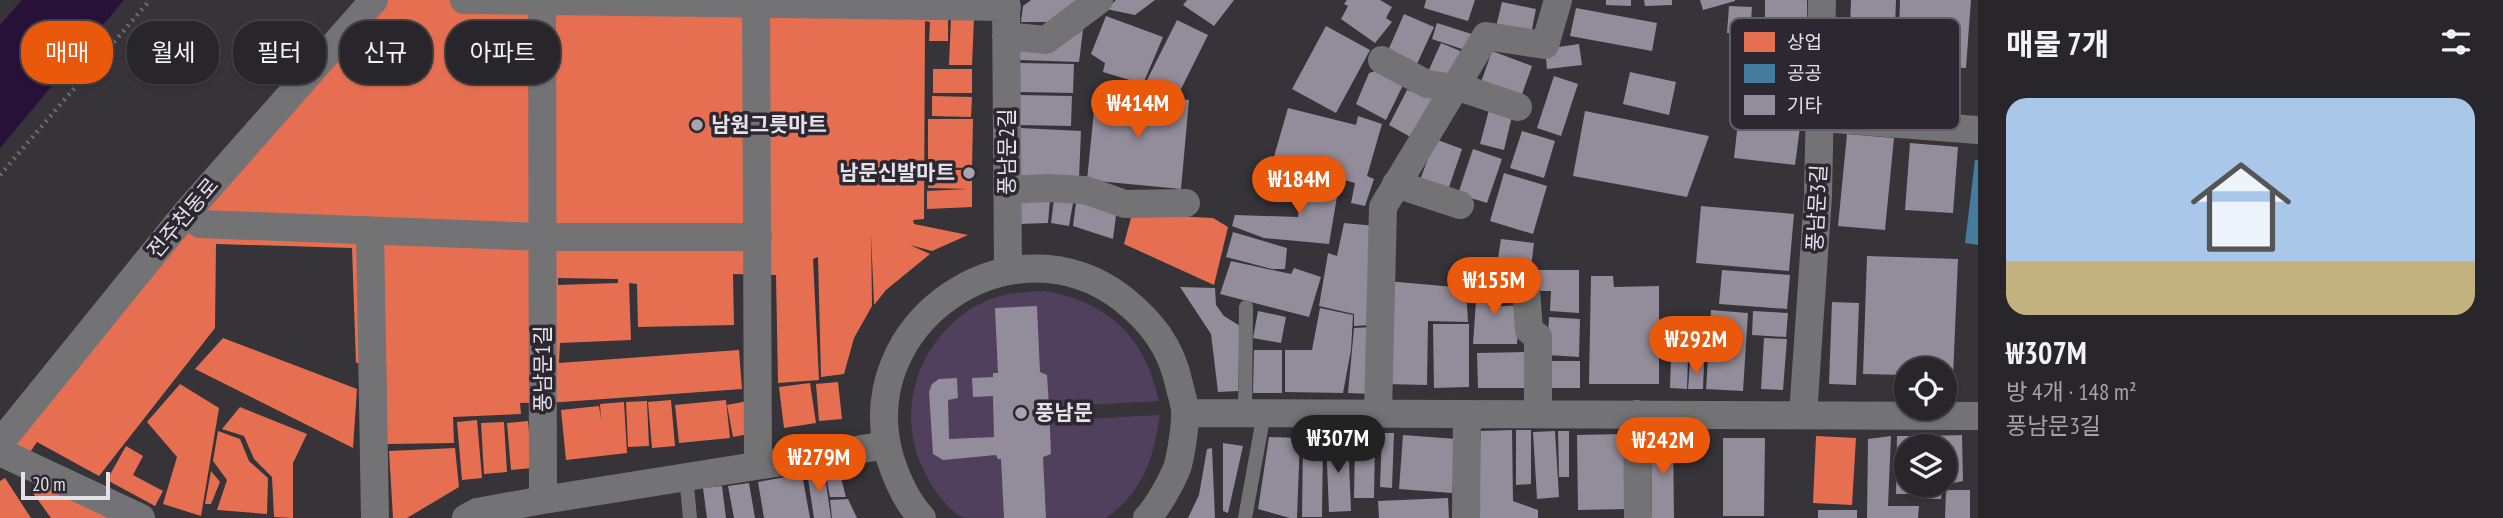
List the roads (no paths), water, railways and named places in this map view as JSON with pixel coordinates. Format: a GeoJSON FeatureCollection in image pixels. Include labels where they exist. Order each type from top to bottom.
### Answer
{"type":"FeatureCollection","features":[{"type":"Feature","properties":{"kind":"street","name":"전주천동로"},"geometry":{"type":"LineString","coordinates":[[0,443],[187,212],[374,0]]}},
{"type":"Feature","properties":{"kind":"street"},"geometry":{"type":"LineString","coordinates":[[464,0],[1007,3]]}},
{"type":"Feature","properties":{"kind":"street"},"geometry":{"type":"LineString","coordinates":[[1006,36],[1046,40],[1099,0]]}},
{"type":"Feature","properties":{"kind":"street"},"geometry":{"type":"LineString","coordinates":[[1378,413],[1383,207],[1486,36],[1545,45],[1558,0]]}},
{"type":"Feature","properties":{"kind":"street","name":"풍남문3길"},"geometry":{"type":"LineString","coordinates":[[1822,0],[1822,18]]}},
{"type":"Feature","properties":{"kind":"street","name":"풍남문1길"},"geometry":{"type":"LineString","coordinates":[[542,2],[543,500]]}},
{"type":"Feature","properties":{"kind":"street"},"geometry":{"type":"LineString","coordinates":[[756,3],[758,464]]}},
{"type":"Feature","properties":{"kind":"street","name":"풍남문2길"},"geometry":{"type":"LineString","coordinates":[[1007,3],[1007,269]]}},
{"type":"Feature","properties":{"kind":"street"},"geometry":{"type":"LineString","coordinates":[[1382,60],[1427,84],[1455,87],[1518,107]]}},
{"type":"Feature","properties":{"kind":"street"},"geometry":{"type":"LineString","coordinates":[[1960,129],[1978,130]]}},
{"type":"Feature","properties":{"kind":"street","name":"풍남문3길"},"geometry":{"type":"LineString","coordinates":[[1803,415],[1818,207],[1821,130]]}},
{"type":"Feature","properties":{"kind":"street"},"geometry":{"type":"LineString","coordinates":[[1396,184],[1460,205]]}},
{"type":"Feature","properties":{"kind":"street"},"geometry":{"type":"LineString","coordinates":[[1007,190],[1085,190],[1125,204],[1186,203]]}},
{"type":"Feature","properties":{"kind":"street"},"geometry":{"type":"LineString","coordinates":[[187,212],[201,223],[370,231],[543,237],[758,237]]}},
{"type":"Feature","properties":{"kind":"street"},"geometry":{"type":"LineString","coordinates":[[370,231],[375,518]]}},
{"type":"Feature","properties":{"kind":"street"},"geometry":{"type":"LineString","coordinates":[[922,518],[913,509],[896,478],[887,444],[885,412],[890,379],[901,349],[943,299],[972,282],[1007,269],[1055,269],[1105,285],[1146,317],[1174,361],[1185,413],[1177,468],[1147,518]]}},
{"type":"Feature","properties":{"kind":"street"},"geometry":{"type":"LineString","coordinates":[[1526,290],[1529,330],[1538,337],[1538,414]]}},
{"type":"Feature","properties":{"kind":"street"},"geometry":{"type":"LineString","coordinates":[[1185,413],[1978,416]]}},
{"type":"Feature","properties":{"kind":"street"},"geometry":{"type":"LineString","coordinates":[[1466,518],[1467,414]]}},
{"type":"Feature","properties":{"kind":"street"},"geometry":{"type":"LineString","coordinates":[[1637,414],[1638,518]]}},
{"type":"Feature","properties":{"kind":"street"},"geometry":{"type":"LineString","coordinates":[[473,516],[543,500],[686,475],[887,444]]}},
{"type":"Feature","properties":{"kind":"street"},"geometry":{"type":"LineString","coordinates":[[0,452],[141,518]]}},
{"type":"Feature","properties":{"kind":"lane"},"geometry":{"type":"LineString","coordinates":[[1245,518],[1255,413],[1246,307]]}},
{"type":"Feature","properties":{"kind":"lane"},"geometry":{"type":"LineString","coordinates":[[686,475],[690,518]]}},
{"type":"Feature","properties":{"kind":"place","name":"남원그릇마트"},"geometry":{"type":"Point","coordinates":[697,125]}},
{"type":"Feature","properties":{"kind":"place","name":"남문신발마트"},"geometry":{"type":"Point","coordinates":[969,173]}},
{"type":"Feature","properties":{"kind":"place","name":"풍남문"},"geometry":{"type":"Point","coordinates":[1021,413]}}]}
